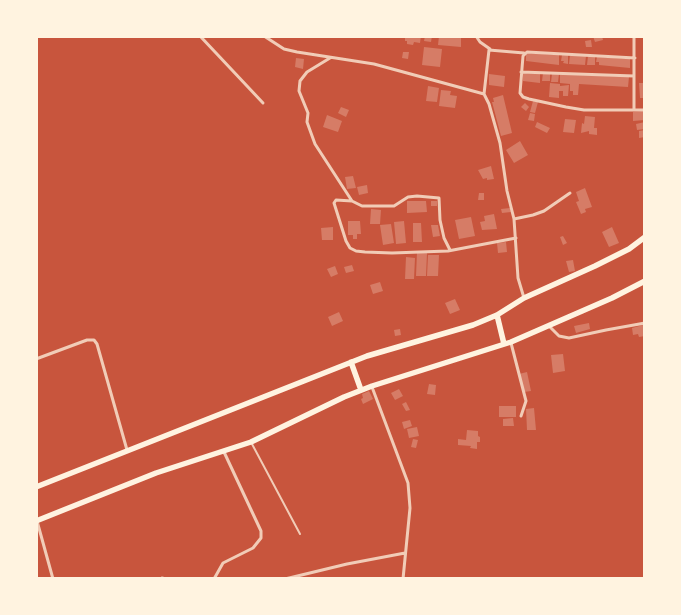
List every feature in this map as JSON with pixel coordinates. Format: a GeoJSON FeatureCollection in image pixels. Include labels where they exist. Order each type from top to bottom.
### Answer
{"type":"FeatureCollection","features":[{"type":"Feature","properties":{"kind":"highway"},"geometry":{"type":"LineString","coordinates":[[36,487],[367,356],[450,332],[497,315],[524,298],[595,266],[645,237]]}},
{"type":"Feature","properties":{"kind":"highway"},"geometry":{"type":"LineString","coordinates":[[37,521],[156,473],[251,442],[361,390],[507,343],[612,298],[645,281]]}},
{"type":"Feature","properties":{"kind":"highway"},"geometry":{"type":"LineString","coordinates":[[497,315],[507,343]]}},
{"type":"Feature","properties":{"kind":"highway"},"geometry":{"type":"LineString","coordinates":[[351,362],[361,390]]}},
{"type":"Feature","properties":{"kind":"street"},"geometry":{"type":"LineString","coordinates":[[200,36],[263,103]]}},
{"type":"Feature","properties":{"kind":"street"},"geometry":{"type":"LineString","coordinates":[[264,36],[284,49],[374,64],[484,94]]}},
{"type":"Feature","properties":{"kind":"street"},"geometry":{"type":"LineString","coordinates":[[476,36],[490,50],[635,58]]}},
{"type":"Feature","properties":{"kind":"street"},"geometry":{"type":"LineString","coordinates":[[634,36],[634,110]]}},
{"type":"Feature","properties":{"kind":"street"},"geometry":{"type":"LineString","coordinates":[[490,50],[484,94],[489,104],[500,143],[507,191],[514,220],[518,278],[524,298]]}},
{"type":"Feature","properties":{"kind":"street"},"geometry":{"type":"LineString","coordinates":[[525,53],[523,56],[520,93],[524,97],[551,105],[584,110],[645,110]]}},
{"type":"Feature","properties":{"kind":"street"},"geometry":{"type":"LineString","coordinates":[[330,57],[307,72],[300,81],[299,91],[308,113],[307,122],[315,144],[352,201]]}},
{"type":"Feature","properties":{"kind":"street"},"geometry":{"type":"LineString","coordinates":[[521,72],[634,76]]}},
{"type":"Feature","properties":{"kind":"street"},"geometry":{"type":"LineString","coordinates":[[514,220],[544,211],[570,193]]}},
{"type":"Feature","properties":{"kind":"street"},"geometry":{"type":"LineString","coordinates":[[450,250],[444,238],[440,220],[439,198],[408,197],[394,206],[378,207],[362,206],[352,201],[336,200],[334,203],[346,242],[350,248],[366,252],[450,250],[516,238]]}},
{"type":"Feature","properties":{"kind":"street"},"geometry":{"type":"LineString","coordinates":[[548,325],[559,336],[569,338],[645,323]]}},
{"type":"Feature","properties":{"kind":"street"},"geometry":{"type":"LineString","coordinates":[[36,359],[87,340],[94,340],[97,344],[128,450]]}},
{"type":"Feature","properties":{"kind":"street"},"geometry":{"type":"LineString","coordinates":[[507,343],[526,401],[522,416]]}},
{"type":"Feature","properties":{"kind":"street"},"geometry":{"type":"LineString","coordinates":[[372,386],[408,483],[410,508],[402,579]]}},
{"type":"Feature","properties":{"kind":"street"},"geometry":{"type":"LineString","coordinates":[[214,579],[222,563],[254,548],[260,538],[261,531],[224,452]]}},
{"type":"Feature","properties":{"kind":"street"},"geometry":{"type":"LineString","coordinates":[[37,521],[53,579]]}},
{"type":"Feature","properties":{"kind":"street"},"geometry":{"type":"LineString","coordinates":[[285,579],[347,564],[405,553]]}},
{"type":"Feature","properties":{"kind":"lane"},"geometry":{"type":"LineString","coordinates":[[251,442],[300,534]]}},
{"type":"Feature","properties":{"kind":"building"},"geometry":{"type":"Polygon","coordinates":[[[405,36],[421,36],[420,43],[407,44],[405,36]]]}},
{"type":"Feature","properties":{"kind":"building"},"geometry":{"type":"Polygon","coordinates":[[[425,36],[432,36],[431,42],[424,41],[425,36]]]}},
{"type":"Feature","properties":{"kind":"building"},"geometry":{"type":"Polygon","coordinates":[[[439,36],[461,36],[461,47],[438,45],[439,36]]]}},
{"type":"Feature","properties":{"kind":"building"},"geometry":{"type":"Polygon","coordinates":[[[593,36],[602,36],[603,40],[595,42],[593,36]]]}},
{"type":"Feature","properties":{"kind":"building"},"geometry":{"type":"Polygon","coordinates":[[[591,40],[592,47],[586,47],[585,41],[591,40]]]}},
{"type":"Feature","properties":{"kind":"building"},"geometry":{"type":"Polygon","coordinates":[[[424,47],[442,49],[440,67],[422,65],[424,47]]]}},
{"type":"Feature","properties":{"kind":"building"},"geometry":{"type":"Polygon","coordinates":[[[403,52],[409,52],[408,59],[402,58],[403,52]]]}},
{"type":"Feature","properties":{"kind":"building"},"geometry":{"type":"Polygon","coordinates":[[[526,53],[559,55],[559,65],[526,61],[526,53]]]}},
{"type":"Feature","properties":{"kind":"building"},"geometry":{"type":"Polygon","coordinates":[[[562,55],[568,55],[568,64],[561,61],[562,55]]]}},
{"type":"Feature","properties":{"kind":"building"},"geometry":{"type":"Polygon","coordinates":[[[570,55],[586,56],[585,65],[569,64],[570,55]]]}},
{"type":"Feature","properties":{"kind":"building"},"geometry":{"type":"Polygon","coordinates":[[[588,56],[595,57],[595,65],[587,65],[588,56]]]}},
{"type":"Feature","properties":{"kind":"building"},"geometry":{"type":"Polygon","coordinates":[[[597,57],[630,59],[630,68],[599,65],[599,62],[596,62],[597,57]]]}},
{"type":"Feature","properties":{"kind":"building"},"geometry":{"type":"Polygon","coordinates":[[[296,58],[304,59],[303,69],[295,67],[296,58]]]}},
{"type":"Feature","properties":{"kind":"building"},"geometry":{"type":"Polygon","coordinates":[[[523,73],[540,74],[540,83],[523,81],[523,73]]]}},
{"type":"Feature","properties":{"kind":"building"},"geometry":{"type":"Polygon","coordinates":[[[543,73],[550,74],[550,81],[542,81],[543,73]]]}},
{"type":"Feature","properties":{"kind":"building"},"geometry":{"type":"Polygon","coordinates":[[[489,74],[505,76],[504,87],[489,85],[489,74]]]}},
{"type":"Feature","properties":{"kind":"building"},"geometry":{"type":"Polygon","coordinates":[[[552,74],[559,74],[558,82],[551,82],[552,74]]]}},
{"type":"Feature","properties":{"kind":"building"},"geometry":{"type":"Polygon","coordinates":[[[560,74],[629,77],[628,87],[579,84],[578,95],[573,95],[573,91],[570,91],[570,84],[560,83],[560,74]]]}},
{"type":"Feature","properties":{"kind":"building"},"geometry":{"type":"Polygon","coordinates":[[[550,83],[560,84],[560,86],[569,85],[568,96],[563,96],[563,91],[559,91],[559,98],[549,97],[550,83]]]}},
{"type":"Feature","properties":{"kind":"building"},"geometry":{"type":"Polygon","coordinates":[[[639,83],[645,83],[645,98],[640,98],[639,83]]]}},
{"type":"Feature","properties":{"kind":"building"},"geometry":{"type":"Polygon","coordinates":[[[428,86],[439,88],[437,102],[426,101],[428,86]]]}},
{"type":"Feature","properties":{"kind":"building"},"geometry":{"type":"Polygon","coordinates":[[[441,90],[451,91],[450,95],[457,96],[455,108],[439,106],[441,90]]]}},
{"type":"Feature","properties":{"kind":"building"},"geometry":{"type":"Polygon","coordinates":[[[503,95],[512,133],[501,136],[492,102],[494,102],[493,98],[503,95]]]}},
{"type":"Feature","properties":{"kind":"building"},"geometry":{"type":"Polygon","coordinates":[[[533,101],[538,102],[535,113],[530,112],[533,101]]]}},
{"type":"Feature","properties":{"kind":"building"},"geometry":{"type":"Polygon","coordinates":[[[525,103],[529,107],[526,111],[521,107],[525,103]]]}},
{"type":"Feature","properties":{"kind":"building"},"geometry":{"type":"Polygon","coordinates":[[[341,107],[349,110],[346,117],[338,113],[341,107]]]}},
{"type":"Feature","properties":{"kind":"building"},"geometry":{"type":"Polygon","coordinates":[[[645,111],[645,120],[633,121],[633,112],[645,111]]]}},
{"type":"Feature","properties":{"kind":"building"},"geometry":{"type":"Polygon","coordinates":[[[530,113],[535,114],[534,121],[528,120],[530,113]]]}},
{"type":"Feature","properties":{"kind":"building"},"geometry":{"type":"Polygon","coordinates":[[[327,115],[342,121],[338,132],[323,127],[327,115]]]}},
{"type":"Feature","properties":{"kind":"building"},"geometry":{"type":"Polygon","coordinates":[[[585,116],[595,117],[594,128],[597,128],[597,135],[589,134],[589,131],[581,133],[585,116]]]}},
{"type":"Feature","properties":{"kind":"building"},"geometry":{"type":"Polygon","coordinates":[[[565,119],[576,120],[574,133],[563,132],[565,119]]]}},
{"type":"Feature","properties":{"kind":"building"},"geometry":{"type":"Polygon","coordinates":[[[537,122],[550,128],[547,133],[535,127],[537,122]]]}},
{"type":"Feature","properties":{"kind":"building"},"geometry":{"type":"Polygon","coordinates":[[[645,122],[645,129],[637,130],[636,124],[645,122]]]}},
{"type":"Feature","properties":{"kind":"building"},"geometry":{"type":"Polygon","coordinates":[[[645,130],[645,137],[639,138],[639,131],[645,130]]]}},
{"type":"Feature","properties":{"kind":"building"},"geometry":{"type":"Polygon","coordinates":[[[520,141],[528,155],[514,163],[506,150],[520,141]]]}},
{"type":"Feature","properties":{"kind":"building"},"geometry":{"type":"Polygon","coordinates":[[[491,166],[494,179],[483,179],[478,170],[491,166]]]}},
{"type":"Feature","properties":{"kind":"building"},"geometry":{"type":"Polygon","coordinates":[[[353,176],[356,188],[347,189],[345,177],[353,176]]]}},
{"type":"Feature","properties":{"kind":"building"},"geometry":{"type":"Polygon","coordinates":[[[367,185],[368,193],[359,195],[357,187],[367,185]]]}},
{"type":"Feature","properties":{"kind":"building"},"geometry":{"type":"Polygon","coordinates":[[[585,188],[592,207],[585,209],[586,212],[581,214],[576,202],[579,201],[576,192],[585,188]]]}},
{"type":"Feature","properties":{"kind":"building"},"geometry":{"type":"Polygon","coordinates":[[[479,193],[484,193],[484,200],[478,200],[479,193]]]}},
{"type":"Feature","properties":{"kind":"building"},"geometry":{"type":"Polygon","coordinates":[[[407,201],[426,201],[427,212],[407,213],[407,201]]]}},
{"type":"Feature","properties":{"kind":"building"},"geometry":{"type":"Polygon","coordinates":[[[431,201],[437,201],[437,206],[431,206],[431,201]]]}},
{"type":"Feature","properties":{"kind":"building"},"geometry":{"type":"Polygon","coordinates":[[[510,208],[511,212],[502,213],[501,209],[510,208]]]}},
{"type":"Feature","properties":{"kind":"building"},"geometry":{"type":"Polygon","coordinates":[[[371,209],[381,210],[380,224],[370,224],[371,209]]]}},
{"type":"Feature","properties":{"kind":"building"},"geometry":{"type":"Polygon","coordinates":[[[494,214],[497,229],[482,230],[480,222],[485,221],[484,216],[494,214]]]}},
{"type":"Feature","properties":{"kind":"building"},"geometry":{"type":"Polygon","coordinates":[[[471,217],[475,236],[459,239],[455,220],[471,217]]]}},
{"type":"Feature","properties":{"kind":"building"},"geometry":{"type":"Polygon","coordinates":[[[348,221],[360,221],[361,234],[357,234],[357,239],[353,239],[353,235],[348,235],[348,221]]]}},
{"type":"Feature","properties":{"kind":"building"},"geometry":{"type":"Polygon","coordinates":[[[404,221],[406,243],[396,244],[394,222],[404,221]]]}},
{"type":"Feature","properties":{"kind":"building"},"geometry":{"type":"Polygon","coordinates":[[[413,223],[421,223],[422,242],[413,242],[413,223]]]}},
{"type":"Feature","properties":{"kind":"building"},"geometry":{"type":"Polygon","coordinates":[[[391,224],[394,243],[383,245],[380,225],[391,224]]]}},
{"type":"Feature","properties":{"kind":"building"},"geometry":{"type":"Polygon","coordinates":[[[431,225],[438,225],[440,236],[433,237],[431,225]]]}},
{"type":"Feature","properties":{"kind":"building"},"geometry":{"type":"Polygon","coordinates":[[[333,227],[333,240],[322,240],[321,228],[333,227]]]}},
{"type":"Feature","properties":{"kind":"building"},"geometry":{"type":"Polygon","coordinates":[[[612,227],[619,243],[609,247],[602,232],[612,227]]]}},
{"type":"Feature","properties":{"kind":"building"},"geometry":{"type":"Polygon","coordinates":[[[563,236],[567,243],[563,245],[560,237],[563,236]]]}},
{"type":"Feature","properties":{"kind":"building"},"geometry":{"type":"Polygon","coordinates":[[[506,242],[507,252],[498,253],[497,243],[506,242]]]}},
{"type":"Feature","properties":{"kind":"building"},"geometry":{"type":"Polygon","coordinates":[[[417,252],[427,253],[426,276],[416,276],[417,252]]]}},
{"type":"Feature","properties":{"kind":"building"},"geometry":{"type":"Polygon","coordinates":[[[428,255],[439,255],[438,276],[427,276],[428,255]]]}},
{"type":"Feature","properties":{"kind":"building"},"geometry":{"type":"Polygon","coordinates":[[[406,257],[415,258],[414,279],[405,279],[406,257]]]}},
{"type":"Feature","properties":{"kind":"building"},"geometry":{"type":"Polygon","coordinates":[[[573,260],[575,271],[569,272],[566,261],[573,260]]]}},
{"type":"Feature","properties":{"kind":"building"},"geometry":{"type":"Polygon","coordinates":[[[352,265],[354,271],[346,273],[344,267],[352,265]]]}},
{"type":"Feature","properties":{"kind":"building"},"geometry":{"type":"Polygon","coordinates":[[[335,266],[338,274],[331,277],[327,269],[335,266]]]}},
{"type":"Feature","properties":{"kind":"building"},"geometry":{"type":"Polygon","coordinates":[[[380,282],[383,291],[373,294],[370,285],[380,282]]]}},
{"type":"Feature","properties":{"kind":"building"},"geometry":{"type":"Polygon","coordinates":[[[455,299],[460,310],[450,314],[445,303],[455,299]]]}},
{"type":"Feature","properties":{"kind":"building"},"geometry":{"type":"Polygon","coordinates":[[[339,312],[343,321],[332,326],[328,317],[339,312]]]}},
{"type":"Feature","properties":{"kind":"building"},"geometry":{"type":"Polygon","coordinates":[[[589,323],[590,329],[576,333],[574,326],[589,323]]]}},
{"type":"Feature","properties":{"kind":"building"},"geometry":{"type":"Polygon","coordinates":[[[643,325],[645,336],[633,335],[632,328],[643,325]]]}},
{"type":"Feature","properties":{"kind":"building"},"geometry":{"type":"Polygon","coordinates":[[[400,329],[401,335],[395,336],[394,330],[400,329]]]}},
{"type":"Feature","properties":{"kind":"building"},"geometry":{"type":"Polygon","coordinates":[[[563,354],[565,371],[553,373],[551,355],[563,354]]]}},
{"type":"Feature","properties":{"kind":"building"},"geometry":{"type":"Polygon","coordinates":[[[527,372],[531,391],[524,392],[519,374],[527,372]]]}},
{"type":"Feature","properties":{"kind":"building"},"geometry":{"type":"Polygon","coordinates":[[[429,384],[436,385],[435,395],[427,394],[429,384]]]}},
{"type":"Feature","properties":{"kind":"building"},"geometry":{"type":"Polygon","coordinates":[[[399,389],[403,396],[395,400],[391,393],[399,389]]]}},
{"type":"Feature","properties":{"kind":"building"},"geometry":{"type":"Polygon","coordinates":[[[369,391],[373,399],[363,404],[362,394],[369,391]]]}},
{"type":"Feature","properties":{"kind":"building"},"geometry":{"type":"Polygon","coordinates":[[[406,402],[410,410],[406,411],[402,404],[406,402]]]}},
{"type":"Feature","properties":{"kind":"building"},"geometry":{"type":"Polygon","coordinates":[[[499,406],[516,406],[516,417],[499,417],[499,406]]]}},
{"type":"Feature","properties":{"kind":"building"},"geometry":{"type":"Polygon","coordinates":[[[534,408],[536,430],[527,430],[526,409],[534,408]]]}},
{"type":"Feature","properties":{"kind":"building"},"geometry":{"type":"Polygon","coordinates":[[[513,418],[514,426],[503,426],[503,419],[513,418]]]}},
{"type":"Feature","properties":{"kind":"building"},"geometry":{"type":"Polygon","coordinates":[[[410,420],[412,426],[404,429],[402,422],[410,420]]]}},
{"type":"Feature","properties":{"kind":"building"},"geometry":{"type":"Polygon","coordinates":[[[417,427],[419,436],[409,438],[407,429],[417,427]]]}},
{"type":"Feature","properties":{"kind":"building"},"geometry":{"type":"Polygon","coordinates":[[[467,430],[478,431],[480,442],[477,442],[477,449],[470,448],[471,446],[458,445],[458,439],[466,440],[467,430]]]}},
{"type":"Feature","properties":{"kind":"building"},"geometry":{"type":"Polygon","coordinates":[[[413,439],[418,440],[416,448],[411,447],[413,439]]]}}]}
